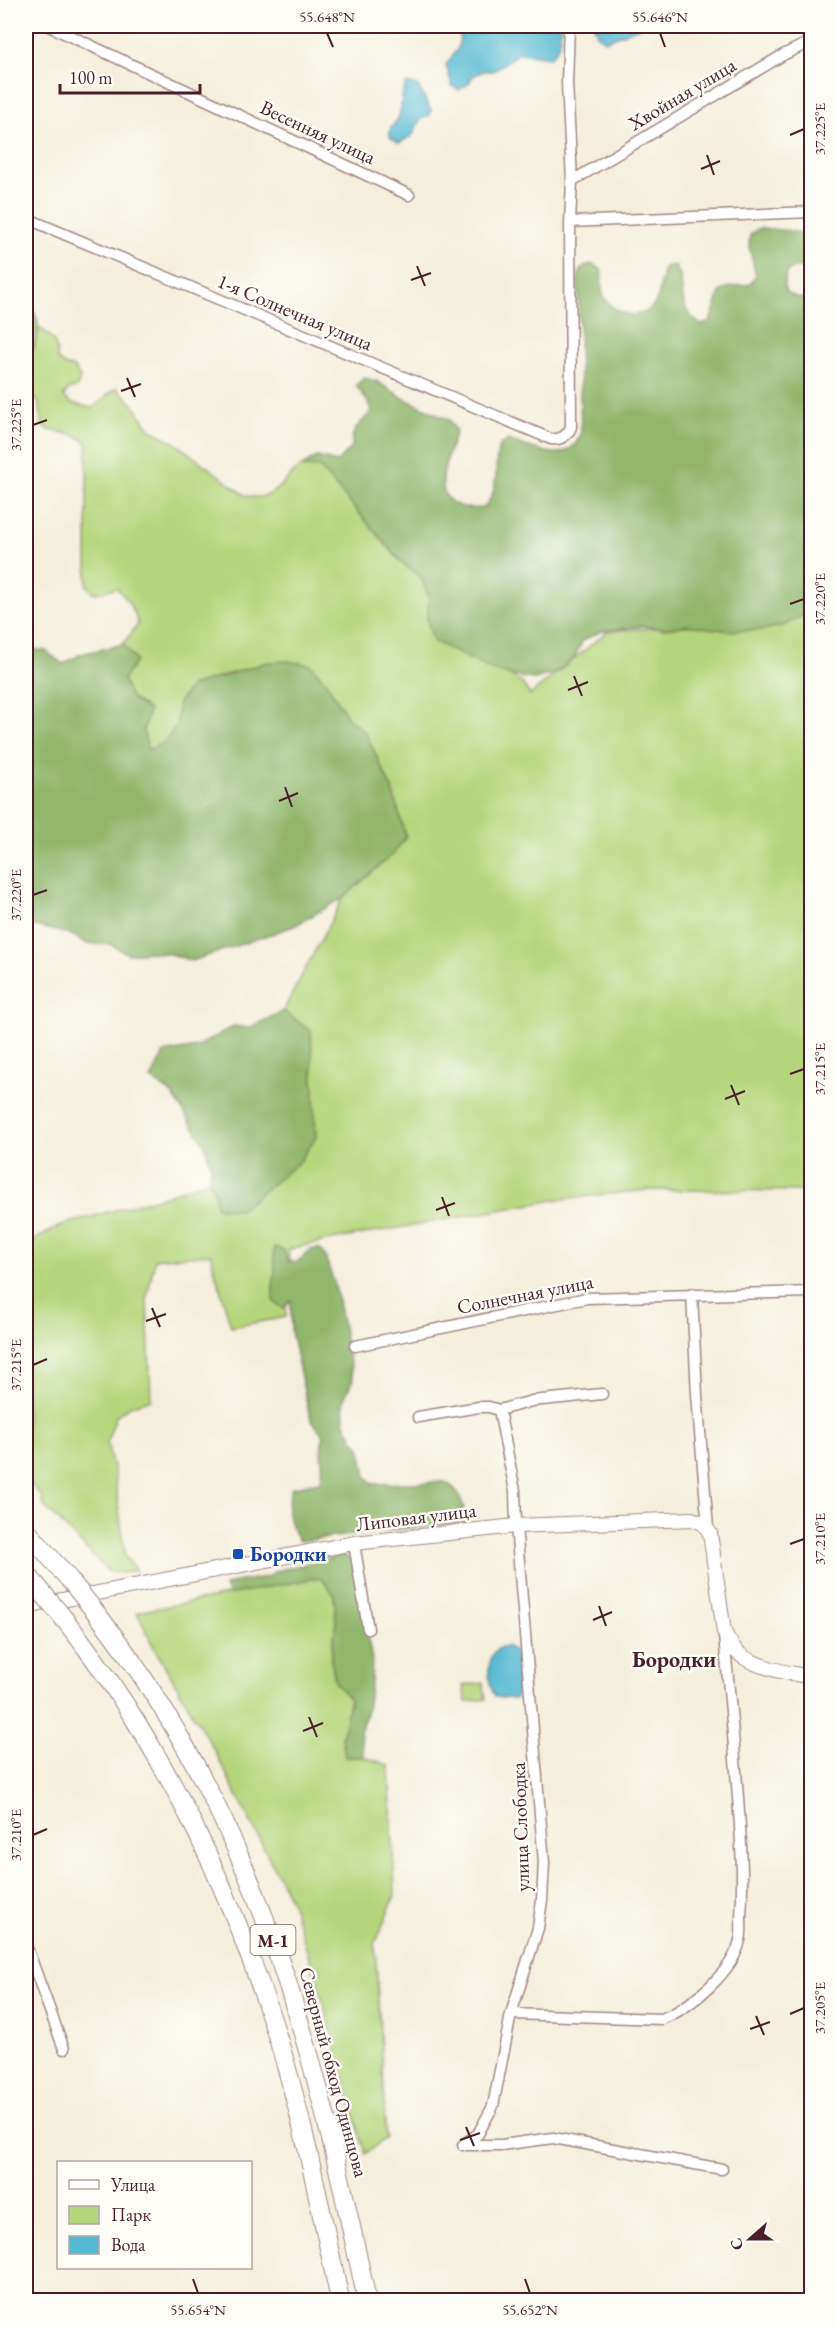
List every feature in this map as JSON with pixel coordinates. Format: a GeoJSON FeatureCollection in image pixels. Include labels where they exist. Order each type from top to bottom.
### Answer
{"type":"FeatureCollection","features":[{"type":"Feature","properties":{"kind":"highway","name":"Северный обход Одинцова"},"geometry":{"type":"LineString","coordinates":[[26,1530],[69,1579],[143,1676],[171,1720],[221,1812],[254,1888],[302,2028],[326,2118],[367,2301]]}},
{"type":"Feature","properties":{"kind":"highway","name":"М-1"},"geometry":{"type":"LineString","coordinates":[[31,1579],[101,1668],[146,1736],[195,1826],[228,1896],[277,2037],[317,2196],[340,2301]]}},
{"type":"Feature","properties":{"kind":"street","name":"Весенняя улица"},"geometry":{"type":"LineString","coordinates":[[49,26],[409,195]]}},
{"type":"Feature","properties":{"kind":"street"},"geometry":{"type":"LineString","coordinates":[[569,26],[567,83],[572,181],[570,222],[812,212]]}},
{"type":"Feature","properties":{"kind":"street","name":"Хвойная улица"},"geometry":{"type":"LineString","coordinates":[[572,181],[783,55],[812,41]]}},
{"type":"Feature","properties":{"kind":"street","name":"1-я Солнечная улица"},"geometry":{"type":"LineString","coordinates":[[26,218],[551,439],[563,437],[571,427],[570,222]]}},
{"type":"Feature","properties":{"kind":"street","name":"Солнечная улица"},"geometry":{"type":"LineString","coordinates":[[355,1346],[587,1298],[812,1292]]}},
{"type":"Feature","properties":{"kind":"street"},"geometry":{"type":"LineString","coordinates":[[511,2014],[662,2019],[703,1992],[725,1970],[733,1959],[740,1941],[743,1879],[734,1731],[724,1632],[708,1528],[697,1395],[692,1294]]}},
{"type":"Feature","properties":{"kind":"street"},"geometry":{"type":"LineString","coordinates":[[418,1417],[479,1407],[499,1410],[532,1401],[602,1394]]}},
{"type":"Feature","properties":{"kind":"street","name":"улица Слободка"},"geometry":{"type":"LineString","coordinates":[[499,1410],[515,1491],[544,1862],[538,1928],[511,2014],[493,2106],[477,2134],[463,2145],[501,2145],[553,2138],[722,2169]]}},
{"type":"Feature","properties":{"kind":"street","name":"Липовая улица"},"geometry":{"type":"LineString","coordinates":[[26,1607],[354,1544],[516,1526],[681,1519],[699,1521],[708,1528]]}},
{"type":"Feature","properties":{"kind":"street"},"geometry":{"type":"LineString","coordinates":[[354,1544],[368,1629]]}},
{"type":"Feature","properties":{"kind":"street"},"geometry":{"type":"LineString","coordinates":[[724,1632],[738,1653],[749,1659],[792,1674],[812,1677]]}},
{"type":"Feature","properties":{"kind":"street"},"geometry":{"type":"LineString","coordinates":[[26,1945],[64,2049]]}},
{"type":"Feature","properties":{"kind":"green space"},"geometry":{"type":"Polygon","coordinates":[[[759,228],[792,231],[811,236],[811,263],[788,270],[784,284],[785,289],[792,295],[811,300],[812,602],[802,616],[783,626],[761,630],[729,631],[687,625],[665,629],[643,626],[602,631],[583,640],[574,658],[555,673],[534,679],[492,670],[433,641],[427,620],[429,598],[421,577],[403,564],[320,468],[300,467],[317,457],[337,462],[352,447],[355,431],[371,412],[368,402],[356,385],[364,378],[376,381],[403,398],[450,420],[456,431],[446,461],[444,492],[449,500],[457,505],[471,509],[485,507],[495,485],[499,446],[508,440],[539,451],[559,453],[575,444],[581,434],[578,278],[582,268],[591,264],[601,269],[602,291],[609,304],[623,313],[639,314],[652,307],[657,299],[665,267],[675,265],[687,310],[701,325],[710,322],[720,292],[729,287],[750,284],[756,276],[749,246],[750,235],[759,228]]]}},
{"type":"Feature","properties":{"kind":"green space"},"geometry":{"type":"Polygon","coordinates":[[[26,305],[36,316],[38,330],[35,344],[26,355],[26,305]]]}},
{"type":"Feature","properties":{"kind":"green space"},"geometry":{"type":"Polygon","coordinates":[[[40,328],[54,341],[57,348],[57,359],[64,365],[74,368],[80,377],[77,387],[68,390],[63,396],[71,403],[92,408],[117,388],[132,403],[151,430],[171,440],[245,495],[263,497],[276,490],[300,467],[320,468],[403,564],[421,577],[429,598],[427,620],[492,670],[512,676],[523,684],[530,695],[608,631],[779,620],[811,598],[811,1191],[649,1190],[560,1199],[289,1249],[286,1317],[231,1327],[210,1254],[155,1259],[147,1297],[151,1399],[130,1406],[116,1416],[107,1442],[114,1471],[125,1556],[136,1570],[123,1573],[108,1571],[43,1505],[42,1497],[26,1479],[26,1244],[62,1225],[165,1196],[209,1180],[215,1194],[216,1207],[240,1210],[300,1161],[311,1031],[283,1011],[343,898],[393,854],[406,837],[392,789],[365,732],[348,718],[326,682],[268,662],[191,686],[178,703],[177,725],[165,742],[148,751],[143,730],[149,710],[132,699],[123,679],[136,661],[123,644],[138,624],[135,614],[117,588],[95,593],[87,586],[87,443],[77,437],[43,427],[40,406],[36,399],[26,391],[26,355],[34,349],[40,328]]]}},
{"type":"Feature","properties":{"kind":"green space"},"geometry":{"type":"Polygon","coordinates":[[[123,644],[136,661],[123,680],[132,699],[149,710],[143,730],[148,750],[165,742],[177,725],[178,703],[191,686],[268,662],[288,661],[311,665],[326,682],[348,718],[365,732],[392,789],[406,837],[393,854],[343,898],[294,926],[192,961],[171,954],[149,952],[128,954],[110,944],[88,944],[70,934],[30,925],[26,927],[26,649],[46,651],[63,664],[81,654],[123,644]]]}},
{"type":"Feature","properties":{"kind":"green space"},"geometry":{"type":"Polygon","coordinates":[[[283,1011],[311,1031],[316,1137],[300,1161],[240,1210],[216,1207],[215,1194],[209,1180],[211,1166],[204,1143],[172,1094],[151,1079],[164,1053],[197,1047],[234,1026],[249,1028],[283,1011]]]}},
{"type":"Feature","properties":{"kind":"green space"},"geometry":{"type":"Polygon","coordinates":[[[274,1247],[284,1250],[287,1260],[296,1263],[310,1250],[319,1248],[325,1256],[335,1286],[353,1379],[343,1401],[344,1421],[353,1439],[360,1446],[366,1476],[373,1484],[444,1482],[458,1493],[464,1510],[465,1522],[299,1541],[288,1516],[288,1503],[292,1488],[321,1481],[323,1470],[321,1449],[324,1435],[312,1421],[309,1413],[291,1332],[291,1301],[283,1308],[274,1302],[272,1293],[275,1267],[274,1247]]]}},
{"type":"Feature","properties":{"kind":"green space"},"geometry":{"type":"Polygon","coordinates":[[[342,1555],[353,1563],[372,1659],[367,1710],[360,1732],[364,1757],[345,1757],[342,1737],[350,1699],[336,1684],[331,1660],[336,1622],[334,1594],[321,1577],[229,1595],[225,1586],[235,1582],[267,1577],[276,1571],[342,1555]]]}},
{"type":"Feature","properties":{"kind":"green space"},"geometry":{"type":"Polygon","coordinates":[[[321,1577],[334,1594],[336,1622],[331,1660],[336,1684],[350,1699],[342,1737],[345,1757],[364,1757],[389,1765],[395,1895],[375,1944],[386,2138],[365,2154],[320,1991],[291,1901],[213,1748],[152,1644],[137,1612],[321,1577]]]}},
{"type":"Feature","properties":{"kind":"green space"},"geometry":{"type":"Polygon","coordinates":[[[483,1683],[486,1699],[466,1702],[463,1686],[483,1683]]]}},
{"type":"Feature","properties":{"kind":"water"},"geometry":{"type":"Polygon","coordinates":[[[462,26],[561,26],[561,35],[558,47],[550,57],[519,53],[493,71],[483,71],[473,76],[468,84],[459,90],[452,86],[446,65],[458,48],[462,26]]]}},
{"type":"Feature","properties":{"kind":"water"},"geometry":{"type":"Polygon","coordinates":[[[594,26],[642,26],[605,41],[597,34],[594,26]]]}},
{"type":"Feature","properties":{"kind":"water"},"geometry":{"type":"Polygon","coordinates":[[[407,83],[418,86],[431,110],[430,115],[420,120],[413,135],[399,143],[390,137],[390,133],[399,116],[407,83]]]}},
{"type":"Feature","properties":{"kind":"water"},"geometry":{"type":"Polygon","coordinates":[[[507,1646],[516,1652],[521,1676],[522,1691],[514,1699],[495,1697],[490,1682],[489,1666],[494,1652],[507,1646]]]}},
{"type":"Feature","properties":{"kind":"place","name":"Бородки"},"geometry":{"type":"Point","coordinates":[238,1554]}},
{"type":"Feature","properties":{"kind":"district","name":"Бородки"},"geometry":{"type":"Point","coordinates":[674,1659]}}]}
